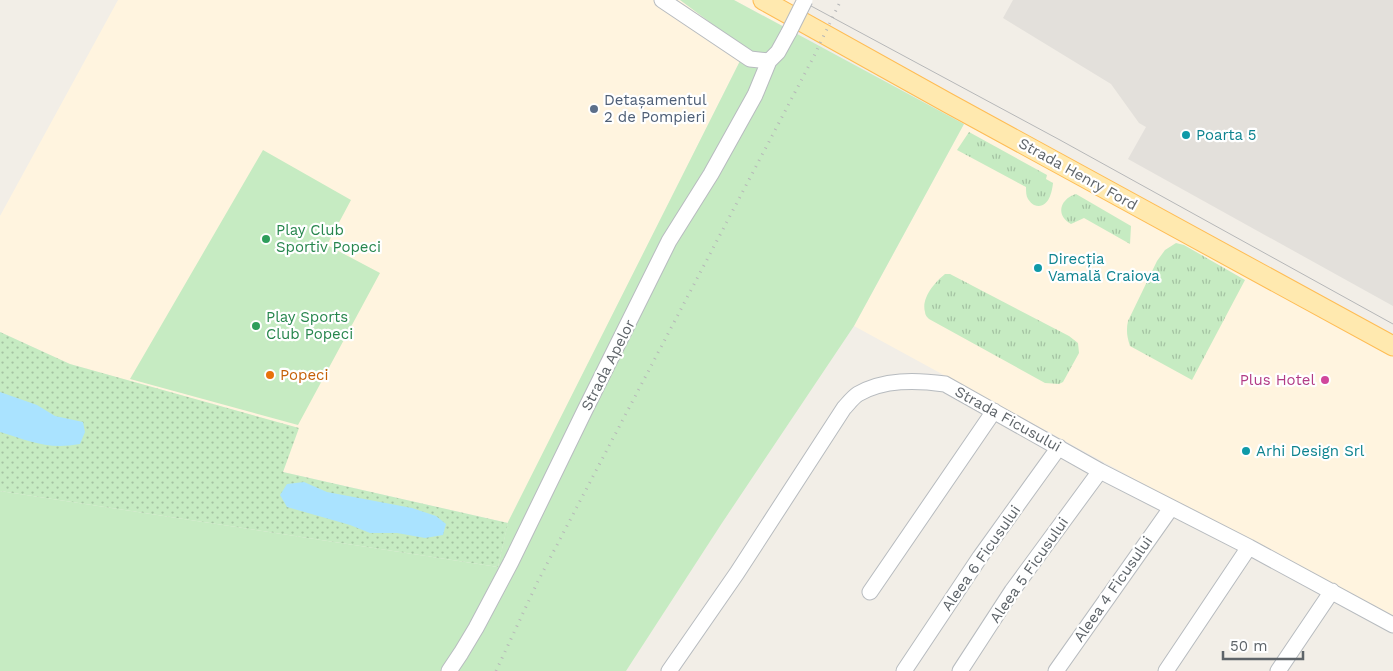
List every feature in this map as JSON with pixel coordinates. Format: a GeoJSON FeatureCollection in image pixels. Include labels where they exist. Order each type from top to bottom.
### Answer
{"type":"FeatureCollection","features":[{"type":"Feature","properties":{"kind":"main road","name":"Strada Henry Ford"},"geometry":{"type":"LineString","coordinates":[[763,0],[1393,346]]}},
{"type":"Feature","properties":{"kind":"main road","name":"Strada Henry Ford"},"geometry":{"type":"LineString","coordinates":[[786,0],[1393,334]]}},
{"type":"Feature","properties":{"kind":"street"},"geometry":{"type":"LineString","coordinates":[[662,0],[750,59],[769,61]]}},
{"type":"Feature","properties":{"kind":"street","name":"Strada Apelor"},"geometry":{"type":"LineString","coordinates":[[449,671],[476,628],[511,562],[669,242],[711,174],[755,95],[769,61],[778,52],[805,0]]}},
{"type":"Feature","properties":{"kind":"street","name":"Strada Ficusului"},"geometry":{"type":"LineString","coordinates":[[669,671],[737,573],[844,408],[856,395],[895,382],[919,381],[945,384],[1100,471],[1249,547],[1393,625]]}},
{"type":"Feature","properties":{"kind":"street"},"geometry":{"type":"LineString","coordinates":[[870,592],[994,411]]}},
{"type":"Feature","properties":{"kind":"street","name":"Aleea 6 Ficusului"},"geometry":{"type":"LineString","coordinates":[[904,671],[980,557],[1059,447]]}},
{"type":"Feature","properties":{"kind":"street","name":"Aleea 5 Ficusului"},"geometry":{"type":"LineString","coordinates":[[960,671],[1012,591],[1100,471]]}},
{"type":"Feature","properties":{"kind":"street","name":"Aleea 4 Ficusului"},"geometry":{"type":"LineString","coordinates":[[1056,671],[1171,508]]}},
{"type":"Feature","properties":{"kind":"street"},"geometry":{"type":"LineString","coordinates":[[1166,671],[1249,547]]}},
{"type":"Feature","properties":{"kind":"street"},"geometry":{"type":"LineString","coordinates":[[1278,671],[1332,591]]}},
{"type":"Feature","properties":{"kind":"shaded area"},"geometry":{"type":"Polygon","coordinates":[[[118,0],[680,0],[746,49],[508,523],[283,472],[298,428],[69,364],[0,332],[0,216],[118,0]]]}},
{"type":"Feature","properties":{"kind":"shaded area"},"geometry":{"type":"Polygon","coordinates":[[[734,0],[811,0],[794,32],[734,0]]]}},
{"type":"Feature","properties":{"kind":"shaded area"},"geometry":{"type":"Polygon","coordinates":[[[1013,0],[1393,0],[1393,306],[1128,159],[1146,127],[1139,123],[1111,84],[1003,18],[1013,0]]]}},
{"type":"Feature","properties":{"kind":"shaded area"},"geometry":{"type":"Polygon","coordinates":[[[964,124],[1393,355],[1393,620],[854,326],[964,124]]]}},
{"type":"Feature","properties":{"kind":"green space"},"geometry":{"type":"Polygon","coordinates":[[[680,0],[734,0],[964,124],[854,326],[722,523],[626,671],[0,671],[0,491],[498,567],[508,522],[746,49],[680,0]]]}},
{"type":"Feature","properties":{"kind":"green space"},"geometry":{"type":"Polygon","coordinates":[[[969,132],[1047,175],[1046,179],[1053,183],[1052,191],[1046,203],[1039,206],[1033,205],[1027,198],[1026,187],[957,150],[969,132]]]}},
{"type":"Feature","properties":{"kind":"green space","name":"Play Sports Club Popeci"},"geometry":{"type":"Polygon","coordinates":[[[263,150],[351,200],[327,245],[380,273],[298,425],[130,379],[263,150]]]}},
{"type":"Feature","properties":{"kind":"green space"},"geometry":{"type":"Polygon","coordinates":[[[1076,194],[1131,226],[1130,244],[1084,218],[1071,224],[1066,220],[1061,212],[1063,203],[1076,194]]]}},
{"type":"Feature","properties":{"kind":"green space"},"geometry":{"type":"Polygon","coordinates":[[[1176,243],[1184,245],[1245,280],[1192,380],[1130,346],[1127,334],[1128,321],[1157,261],[1165,250],[1176,243]]]}},
{"type":"Feature","properties":{"kind":"green space"},"geometry":{"type":"Polygon","coordinates":[[[945,274],[950,274],[1069,336],[1078,343],[1079,353],[1063,382],[1059,384],[1045,383],[929,319],[925,313],[925,301],[933,286],[945,274]]]}},
{"type":"Feature","properties":{"kind":"green space"},"geometry":{"type":"Polygon","coordinates":[[[0,332],[70,364],[299,428],[283,472],[508,523],[498,567],[0,491],[0,332]]]}},
{"type":"Feature","properties":{"kind":"water"},"geometry":{"type":"Polygon","coordinates":[[[0,392],[37,405],[55,416],[83,422],[85,432],[80,444],[69,446],[48,445],[0,432],[0,392]]]}},
{"type":"Feature","properties":{"kind":"water"},"geometry":{"type":"Polygon","coordinates":[[[304,482],[327,492],[412,508],[436,516],[446,524],[443,535],[425,538],[397,533],[370,533],[350,525],[287,507],[280,495],[287,484],[304,482]]]}},
{"type":"Feature","properties":{"kind":"tram line"},"geometry":{"type":"LineString","coordinates":[[800,0],[1060,140],[1393,324]]}},
{"type":"Feature","properties":{"kind":"railway"},"geometry":{"type":"LineString","coordinates":[[496,671],[538,581],[813,58],[841,0]]}},
{"type":"Feature","properties":{"kind":"place","name":"Detașamentul 2 de Pompieri"},"geometry":{"type":"Point","coordinates":[594,109]}},
{"type":"Feature","properties":{"kind":"place","name":"Poarta 5"},"geometry":{"type":"Point","coordinates":[1186,135]}},
{"type":"Feature","properties":{"kind":"place","name":"Play Club Sportiv Popeci"},"geometry":{"type":"Point","coordinates":[266,239]}},
{"type":"Feature","properties":{"kind":"place","name":"Direcția Vamală Craiova"},"geometry":{"type":"Point","coordinates":[1038,268]}},
{"type":"Feature","properties":{"kind":"place","name":"Play Sports Club Popeci"},"geometry":{"type":"Point","coordinates":[256,326]}},
{"type":"Feature","properties":{"kind":"place","name":"Popeci"},"geometry":{"type":"Point","coordinates":[270,375]}},
{"type":"Feature","properties":{"kind":"place","name":"Plus Hotel"},"geometry":{"type":"Point","coordinates":[1325,380]}},
{"type":"Feature","properties":{"kind":"place","name":"Arhi Design Srl"},"geometry":{"type":"Point","coordinates":[1246,451]}}]}
